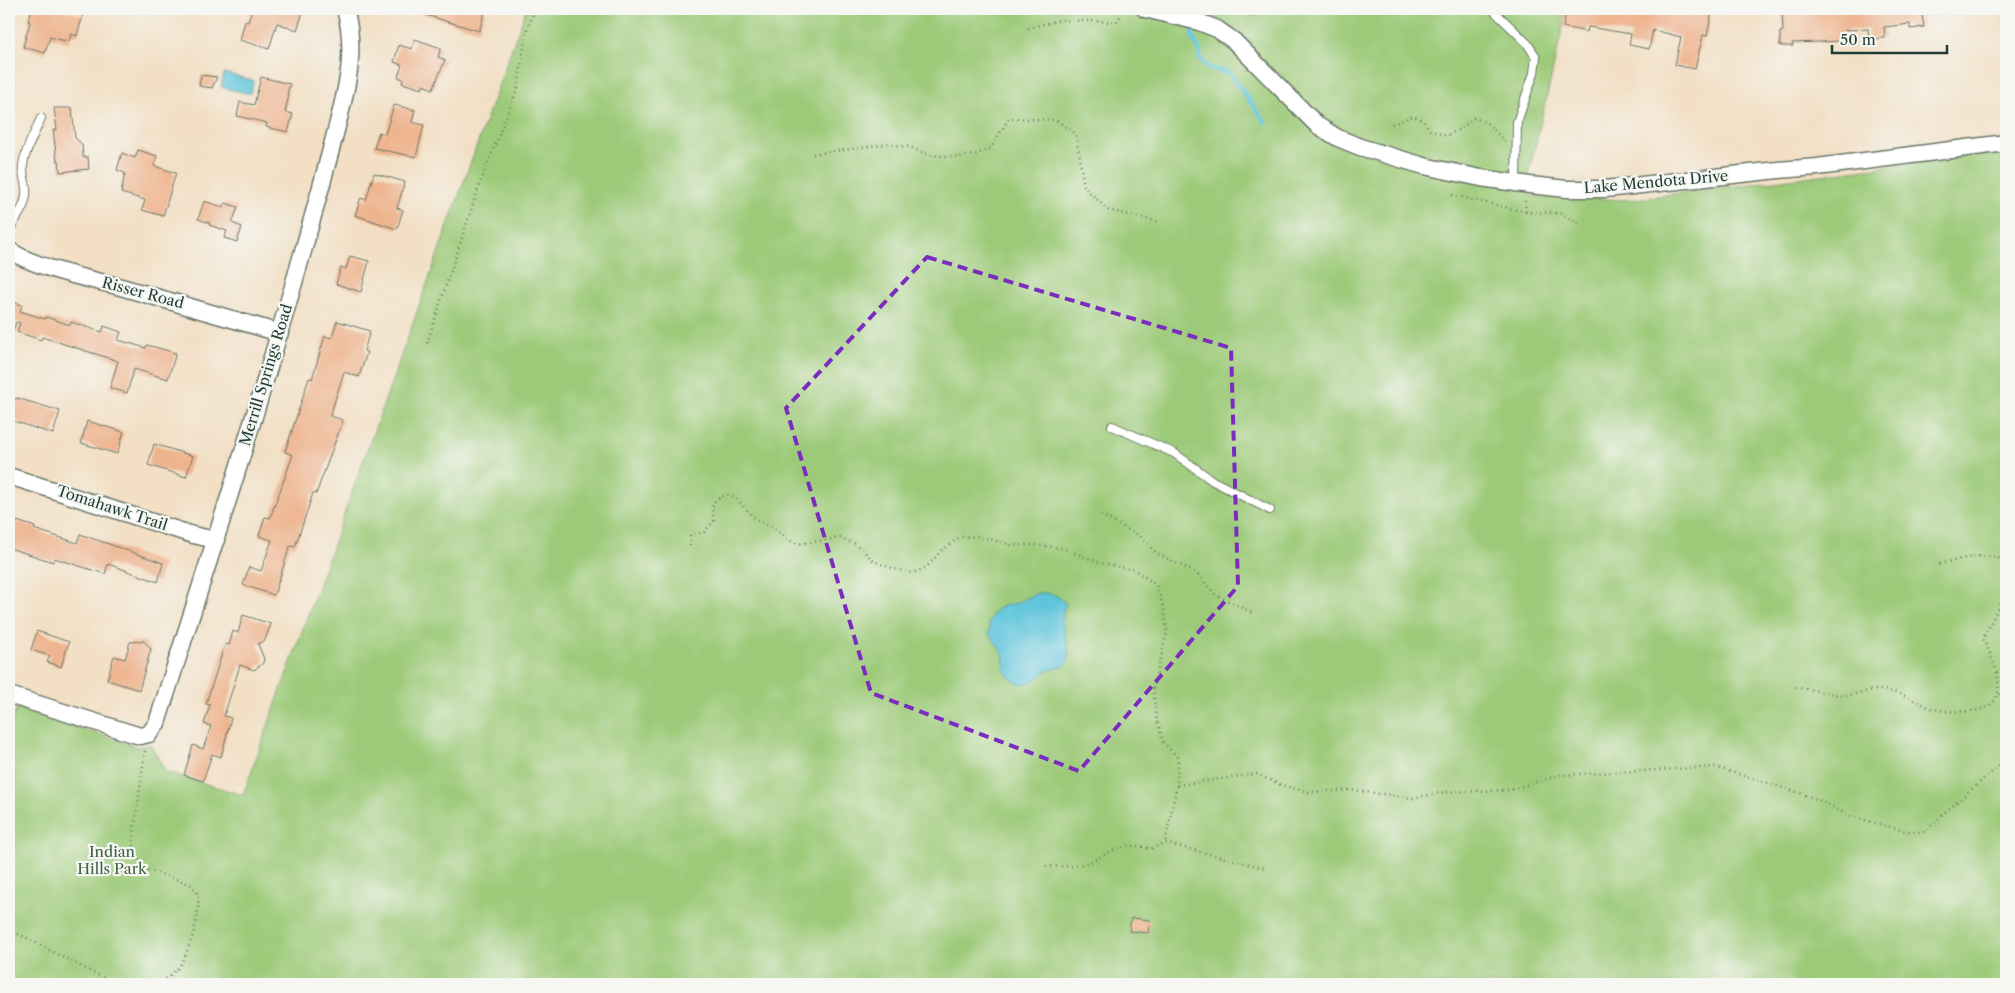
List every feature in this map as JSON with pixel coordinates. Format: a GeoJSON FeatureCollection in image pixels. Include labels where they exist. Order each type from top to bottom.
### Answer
{"type":"FeatureCollection","features":[{"type":"Feature","properties":{"kind":"street","name":"Merrill Springs Road"},"geometry":{"type":"LineString","coordinates":[[147,735],[158,723],[216,540],[280,333],[324,176],[348,80],[351,50],[345,9]]}},
{"type":"Feature","properties":{"kind":"street","name":"Lake Mendota Drive"},"geometry":{"type":"LineString","coordinates":[[1145,9],[1191,20],[1217,29],[1234,42],[1317,126],[1338,138],[1360,147],[1424,166],[1516,183],[1567,189],[1605,189],[1817,167],[2006,143]]}},
{"type":"Feature","properties":{"kind":"street","name":"Risser Road"},"geometry":{"type":"LineString","coordinates":[[9,250],[16,255],[58,270],[280,333]]}},
{"type":"Feature","properties":{"kind":"street","name":"Tomahawk Trail"},"geometry":{"type":"LineString","coordinates":[[9,476],[193,535],[216,540]]}},
{"type":"Feature","properties":{"kind":"street"},"geometry":{"type":"LineString","coordinates":[[9,695],[140,736],[147,735]]}},
{"type":"Feature","properties":{"kind":"lane"},"geometry":{"type":"LineString","coordinates":[[1492,9],[1527,43],[1536,57],[1534,73],[1516,122],[1516,183]]}},
{"type":"Feature","properties":{"kind":"lane"},"geometry":{"type":"LineString","coordinates":[[9,230],[26,199],[27,190],[23,168],[24,157],[41,118]]}},
{"type":"Feature","properties":{"kind":"lane"},"geometry":{"type":"LineString","coordinates":[[1112,426],[1174,452],[1213,482],[1270,510]]}},
{"type":"Feature","properties":{"kind":"path"},"geometry":{"type":"LineString","coordinates":[[426,343],[480,182],[518,86],[526,34],[535,9]]}},
{"type":"Feature","properties":{"kind":"path"},"geometry":{"type":"LineString","coordinates":[[1028,28],[1062,20],[1116,22],[1120,18],[1119,9]]}},
{"type":"Feature","properties":{"kind":"path"},"geometry":{"type":"LineString","coordinates":[[1392,124],[1413,116],[1423,120],[1430,130],[1446,136],[1460,129],[1474,118],[1486,122],[1500,137],[1516,149]]}},
{"type":"Feature","properties":{"kind":"path"},"geometry":{"type":"LineString","coordinates":[[814,154],[888,144],[909,147],[929,154],[954,157],[975,155],[992,148],[1009,118],[1056,120],[1076,134],[1084,186],[1108,210],[1159,222]]}},
{"type":"Feature","properties":{"kind":"path"},"geometry":{"type":"LineString","coordinates":[[1452,195],[1526,212],[1559,213],[1579,224]]}},
{"type":"Feature","properties":{"kind":"path"},"geometry":{"type":"LineString","coordinates":[[690,546],[690,535],[704,532],[714,521],[712,508],[715,501],[722,496],[728,495],[736,498],[756,520],[774,527],[789,540],[798,544],[840,538],[856,544],[874,561],[894,569],[913,573],[926,568],[940,551],[960,537],[978,536],[1011,545],[1037,545],[1062,548],[1100,563],[1135,570],[1156,585],[1164,609],[1167,632],[1153,689],[1156,716],[1163,742],[1178,758],[1177,785],[1165,843]]}},
{"type":"Feature","properties":{"kind":"path"},"geometry":{"type":"LineString","coordinates":[[1101,516],[1140,536],[1156,553],[1196,573],[1216,595],[1252,613]]}},
{"type":"Feature","properties":{"kind":"path"},"geometry":{"type":"LineString","coordinates":[[1939,564],[1978,555],[1991,556],[2006,562]]}},
{"type":"Feature","properties":{"kind":"path"},"geometry":{"type":"LineString","coordinates":[[1796,687],[1846,696],[1881,689],[1905,696],[1930,708],[1950,712],[1983,710],[1995,702],[1998,694],[1994,662],[1983,639],[2006,592]]}},
{"type":"Feature","properties":{"kind":"path"},"geometry":{"type":"LineString","coordinates":[[1998,694],[2006,701]]}},
{"type":"Feature","properties":{"kind":"path"},"geometry":{"type":"LineString","coordinates":[[147,735],[133,839],[134,853],[143,868],[190,884],[195,889],[198,897],[198,910],[192,936],[181,963],[177,970],[158,984]]}},
{"type":"Feature","properties":{"kind":"path"},"geometry":{"type":"LineString","coordinates":[[1177,785],[1257,774],[1281,785],[1309,792],[1351,790],[1413,798],[1444,792],[1510,790],[1560,775],[1715,767],[1797,792],[1819,800],[1850,816],[1906,831],[1925,832],[1944,813],[1999,768],[2006,760]]}},
{"type":"Feature","properties":{"kind":"path"},"geometry":{"type":"LineString","coordinates":[[1999,768],[2006,768]]}},
{"type":"Feature","properties":{"kind":"path"},"geometry":{"type":"LineString","coordinates":[[1046,866],[1064,867],[1091,862],[1120,846],[1137,844],[1150,849],[1165,843],[1265,868]]}},
{"type":"Feature","properties":{"kind":"path"},"geometry":{"type":"LineString","coordinates":[[9,929],[115,984]]}},
{"type":"Feature","properties":{"kind":"highlighted area"},"geometry":{"type":"Polygon","coordinates":[[[927,257],[1231,348],[1238,586],[1079,771],[871,693],[786,408],[927,257]]]}},
{"type":"Feature","properties":{"kind":"green space","name":"Indian Hills Park"},"geometry":{"type":"Polygon","coordinates":[[[526,9],[1567,9],[1529,173],[1531,196],[1628,200],[2006,151],[2006,984],[9,984],[9,729],[17,708],[138,747],[150,744],[166,772],[243,795],[526,9]]]}},
{"type":"Feature","properties":{"kind":"water"},"geometry":{"type":"Polygon","coordinates":[[[224,73],[254,81],[250,94],[221,87],[224,73]]]}},
{"type":"Feature","properties":{"kind":"water"},"geometry":{"type":"Polygon","coordinates":[[[1038,593],[1054,595],[1060,598],[1066,605],[1063,610],[1062,621],[1069,652],[1068,662],[1065,666],[1047,671],[1031,682],[1022,684],[1014,682],[1005,672],[1003,653],[989,634],[989,622],[995,611],[1002,606],[1014,604],[1038,593]]]}},
{"type":"Feature","properties":{"kind":"building"},"geometry":{"type":"Polygon","coordinates":[[[32,9],[61,9],[83,15],[77,36],[71,34],[69,42],[50,37],[45,53],[23,47],[32,9]]]}},
{"type":"Feature","properties":{"kind":"building"},"geometry":{"type":"Polygon","coordinates":[[[252,9],[304,9],[297,30],[277,23],[269,49],[240,40],[245,21],[248,22],[252,9]]]}},
{"type":"Feature","properties":{"kind":"building"},"geometry":{"type":"Polygon","coordinates":[[[417,9],[486,9],[479,31],[416,12],[417,9]]]}},
{"type":"Feature","properties":{"kind":"building"},"geometry":{"type":"Polygon","coordinates":[[[1571,9],[1703,9],[1712,11],[1707,36],[1703,35],[1695,69],[1675,65],[1681,37],[1653,30],[1649,49],[1629,45],[1631,34],[1588,27],[1587,32],[1563,27],[1566,11],[1570,12],[1571,9]]]}},
{"type":"Feature","properties":{"kind":"building"},"geometry":{"type":"Polygon","coordinates":[[[1782,9],[1921,9],[1924,27],[1910,29],[1910,24],[1884,27],[1885,38],[1869,39],[1868,29],[1845,30],[1846,41],[1792,43],[1793,46],[1780,46],[1780,32],[1783,31],[1782,9]]]}},
{"type":"Feature","properties":{"kind":"building"},"geometry":{"type":"Polygon","coordinates":[[[415,39],[441,48],[438,57],[445,60],[433,89],[423,85],[422,89],[402,83],[403,79],[398,77],[402,65],[394,62],[399,45],[412,49],[415,39]]]}},
{"type":"Feature","properties":{"kind":"building"},"geometry":{"type":"Polygon","coordinates":[[[201,75],[217,77],[212,88],[199,86],[201,75]]]}},
{"type":"Feature","properties":{"kind":"building"},"geometry":{"type":"Polygon","coordinates":[[[261,77],[290,84],[285,112],[293,114],[288,132],[266,127],[267,123],[237,116],[240,102],[254,105],[261,77]]]}},
{"type":"Feature","properties":{"kind":"building"},"geometry":{"type":"Polygon","coordinates":[[[394,105],[415,110],[412,122],[424,125],[416,157],[374,148],[379,132],[385,134],[394,105]]]}},
{"type":"Feature","properties":{"kind":"building"},"geometry":{"type":"Polygon","coordinates":[[[54,108],[72,108],[75,138],[82,144],[83,157],[88,157],[89,169],[60,172],[53,130],[57,130],[54,108]]]}},
{"type":"Feature","properties":{"kind":"building"},"geometry":{"type":"Polygon","coordinates":[[[138,150],[157,156],[154,166],[176,173],[163,216],[142,210],[145,200],[121,193],[125,173],[117,170],[122,153],[135,158],[138,150]]]}},
{"type":"Feature","properties":{"kind":"building"},"geometry":{"type":"Polygon","coordinates":[[[374,173],[405,182],[397,208],[403,210],[397,229],[355,215],[361,198],[366,200],[374,173]]]}},
{"type":"Feature","properties":{"kind":"building"},"geometry":{"type":"Polygon","coordinates":[[[204,201],[223,207],[225,203],[238,207],[232,223],[242,227],[237,242],[224,238],[227,231],[198,219],[204,201]]]}},
{"type":"Feature","properties":{"kind":"building"},"geometry":{"type":"Polygon","coordinates":[[[350,256],[369,261],[361,292],[336,284],[341,267],[346,269],[350,256]]]}},
{"type":"Feature","properties":{"kind":"building"},"geometry":{"type":"Polygon","coordinates":[[[9,301],[22,305],[20,311],[45,319],[46,317],[70,325],[71,322],[102,332],[104,326],[121,332],[118,340],[146,348],[147,345],[176,353],[168,379],[134,369],[127,393],[110,388],[118,361],[42,337],[41,340],[17,332],[20,323],[16,322],[11,338],[9,338],[9,301]]]}},
{"type":"Feature","properties":{"kind":"building"},"geometry":{"type":"Polygon","coordinates":[[[337,321],[370,331],[364,351],[367,352],[359,377],[344,372],[330,416],[343,420],[316,494],[313,493],[295,547],[290,546],[274,595],[243,585],[249,567],[261,571],[272,540],[259,536],[265,517],[270,518],[293,455],[285,452],[309,378],[312,379],[325,336],[332,338],[337,321]]]}},
{"type":"Feature","properties":{"kind":"building"},"geometry":{"type":"Polygon","coordinates":[[[17,398],[60,411],[53,434],[10,420],[13,411],[9,410],[9,406],[17,398]]]}},
{"type":"Feature","properties":{"kind":"building"},"geometry":{"type":"Polygon","coordinates":[[[87,421],[124,432],[117,454],[81,443],[87,421]]]}},
{"type":"Feature","properties":{"kind":"building"},"geometry":{"type":"Polygon","coordinates":[[[154,444],[193,456],[186,477],[148,465],[154,444]]]}},
{"type":"Feature","properties":{"kind":"building"},"geometry":{"type":"Polygon","coordinates":[[[17,521],[35,527],[34,529],[77,543],[80,534],[163,563],[158,582],[108,564],[105,574],[54,558],[53,562],[9,548],[17,521]]]}},
{"type":"Feature","properties":{"kind":"building"},"geometry":{"type":"Polygon","coordinates":[[[243,615],[271,624],[265,640],[258,644],[264,659],[263,663],[254,670],[240,665],[224,716],[231,718],[221,757],[212,754],[203,781],[184,775],[193,745],[203,749],[211,726],[204,724],[210,705],[206,704],[225,644],[229,645],[233,631],[238,633],[243,615]]]}},
{"type":"Feature","properties":{"kind":"building"},"geometry":{"type":"Polygon","coordinates":[[[37,631],[69,642],[61,667],[47,662],[50,656],[31,650],[37,631]]]}},
{"type":"Feature","properties":{"kind":"building"},"geometry":{"type":"Polygon","coordinates":[[[144,641],[151,649],[139,690],[107,680],[114,656],[125,659],[130,642],[144,641]]]}},
{"type":"Feature","properties":{"kind":"building"},"geometry":{"type":"Polygon","coordinates":[[[1131,918],[1150,920],[1148,933],[1129,931],[1131,918]]]}},
{"type":"Feature","properties":{"kind":"waterway"},"geometry":{"type":"LineString","coordinates":[[1192,23],[1192,37],[1199,49],[1200,59],[1208,68],[1229,73],[1265,122]]}}]}
